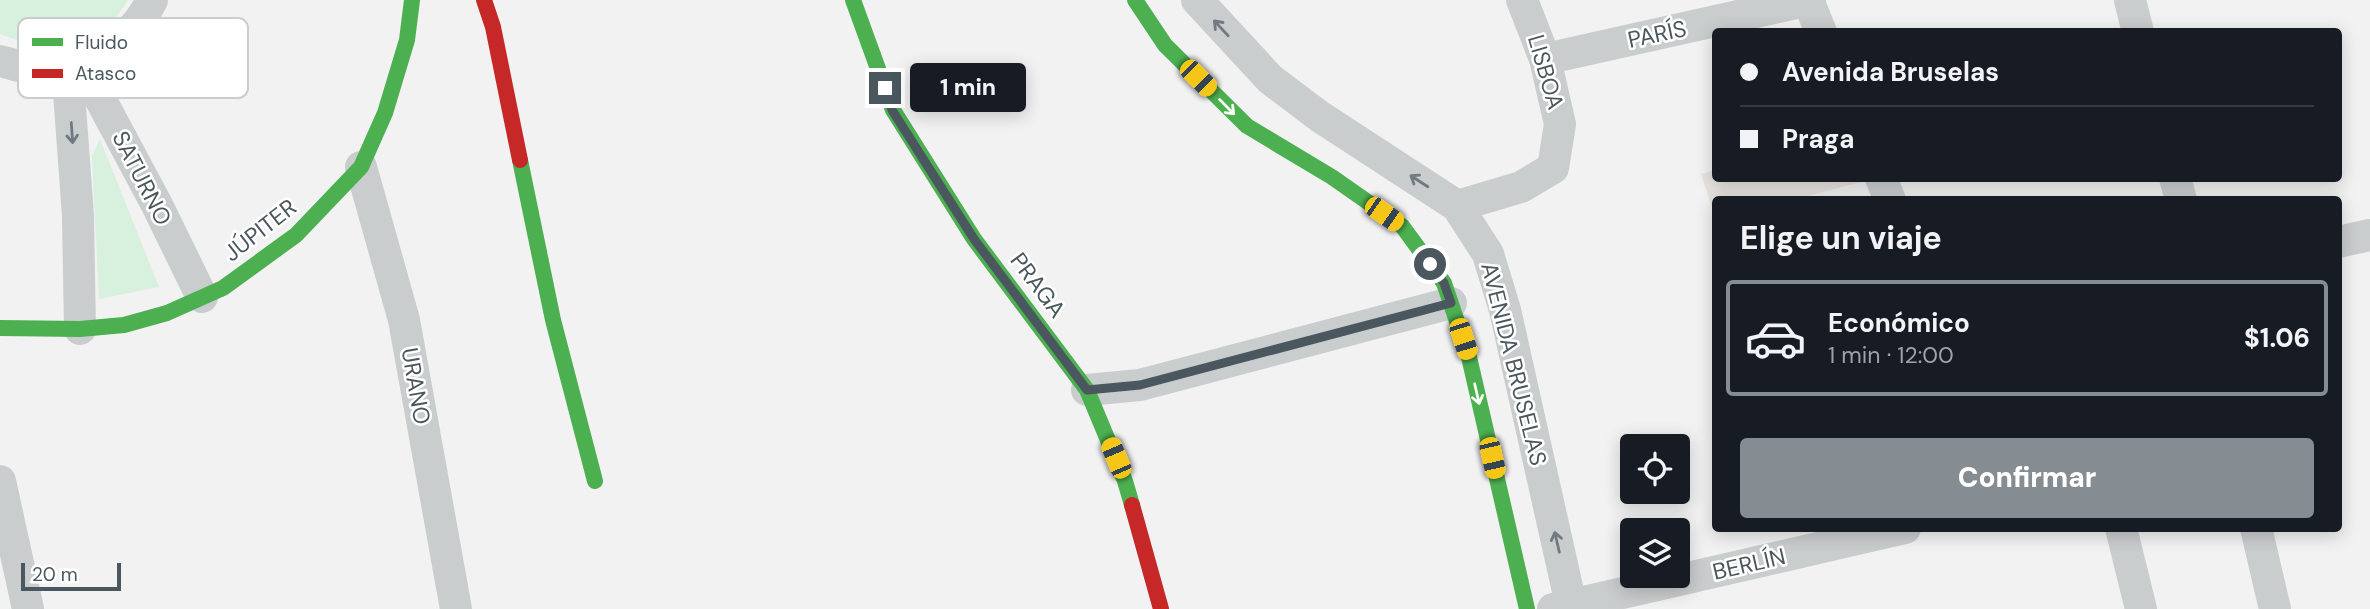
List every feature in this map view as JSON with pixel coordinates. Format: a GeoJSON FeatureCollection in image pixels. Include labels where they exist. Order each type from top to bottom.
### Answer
{"type":"FeatureCollection","features":[{"type":"Feature","properties":{"kind":"street"},"geometry":{"type":"LineString","coordinates":[[142,18],[152,0]]}},
{"type":"Feature","properties":{"kind":"street","name":"JÚPITER"},"geometry":{"type":"LineString","coordinates":[[0,328],[80,329],[124,325],[167,313],[222,288],[296,235],[361,167],[385,113],[407,40],[412,0]]}},
{"type":"Feature","properties":{"kind":"street"},"geometry":{"type":"LineString","coordinates":[[484,0],[493,27],[553,320],[595,481]]}},
{"type":"Feature","properties":{"kind":"street","name":"PRAGA"},"geometry":{"type":"LineString","coordinates":[[853,0],[892,110],[974,239],[1087,390],[1125,481],[1161,609]]}},
{"type":"Feature","properties":{"kind":"street","name":"AVENIDA BRUSELAS"},"geometry":{"type":"LineString","coordinates":[[1135,0],[1165,45],[1247,126],[1332,177],[1402,226],[1444,283],[1469,357],[1527,609]]}},
{"type":"Feature","properties":{"kind":"street","name":"AVENIDA BRUSELAS"},"geometry":{"type":"LineString","coordinates":[[1197,0],[1269,79],[1319,116],[1457,206],[1488,254],[1505,310],[1565,607]]}},
{"type":"Feature","properties":{"kind":"street","name":"LISBOA"},"geometry":{"type":"LineString","coordinates":[[1457,206],[1521,187],[1553,168],[1560,124],[1545,59],[1522,0]]}},
{"type":"Feature","properties":{"kind":"street"},"geometry":{"type":"LineString","coordinates":[[1809,0],[1820,28]]}},
{"type":"Feature","properties":{"kind":"street","name":"PARÍS"},"geometry":{"type":"LineString","coordinates":[[1545,59],[1809,0]]}},
{"type":"Feature","properties":{"kind":"street"},"geometry":{"type":"LineString","coordinates":[[2130,0],[2137,28]]}},
{"type":"Feature","properties":{"kind":"street"},"geometry":{"type":"LineString","coordinates":[[0,61],[18,66]]}},
{"type":"Feature","properties":{"kind":"street","name":"SATURNO"},"geometry":{"type":"LineString","coordinates":[[74,98],[80,329]]}},
{"type":"Feature","properties":{"kind":"street","name":"SATURNO"},"geometry":{"type":"LineString","coordinates":[[94,98],[157,205],[201,298]]}},
{"type":"Feature","properties":{"kind":"street","name":"URANO"},"geometry":{"type":"LineString","coordinates":[[361,167],[404,320],[456,609]]}},
{"type":"Feature","properties":{"kind":"street"},"geometry":{"type":"LineString","coordinates":[[2342,241],[2370,235]]}},
{"type":"Feature","properties":{"kind":"street"},"geometry":{"type":"LineString","coordinates":[[1087,390],[1140,385],[1451,303]]}},
{"type":"Feature","properties":{"kind":"street"},"geometry":{"type":"LineString","coordinates":[[0,481],[28,609]]}},
{"type":"Feature","properties":{"kind":"street","name":"BERLÍN"},"geometry":{"type":"LineString","coordinates":[[1565,607],[1888,532]]}},
{"type":"Feature","properties":{"kind":"street"},"geometry":{"type":"LineString","coordinates":[[2122,532],[2141,609]]}},
{"type":"Feature","properties":{"kind":"street"},"geometry":{"type":"LineString","coordinates":[[2257,532],[2275,609]]}},
{"type":"Feature","properties":{"kind":"shaded area"},"geometry":{"type":"Polygon","coordinates":[[[1712,171],[1712,182],[1861,182],[1808,196],[1712,196],[1712,208],[1701,174],[1712,171]]]}},
{"type":"Feature","properties":{"kind":"green space"},"geometry":{"type":"Polygon","coordinates":[[[0,0],[128,0],[114,18],[18,18],[18,40],[0,34],[0,0]]]}},
{"type":"Feature","properties":{"kind":"green space"},"geometry":{"type":"Polygon","coordinates":[[[100,139],[159,287],[99,299],[92,156],[100,139]]]}},
{"type":"Feature","properties":{"kind":"traffic: fast"},"geometry":{"type":"LineString","coordinates":[[0,328],[80,329],[124,325],[167,313],[223,288],[296,235],[361,167],[385,113],[407,40],[412,0]]}},
{"type":"Feature","properties":{"kind":"traffic: fast"},"geometry":{"type":"LineString","coordinates":[[853,0],[893,110],[974,239],[1087,390],[1125,481],[1132,505]]}},
{"type":"Feature","properties":{"kind":"traffic: fast"},"geometry":{"type":"LineString","coordinates":[[1135,0],[1165,45],[1247,126],[1332,177],[1402,226],[1444,283],[1469,357],[1527,609]]}},
{"type":"Feature","properties":{"kind":"traffic: fast"},"geometry":{"type":"LineString","coordinates":[[520,160],[553,320],[595,481]]}},
{"type":"Feature","properties":{"kind":"traffic: jam"},"geometry":{"type":"LineString","coordinates":[[484,0],[493,27],[520,160]]}},
{"type":"Feature","properties":{"kind":"traffic: jam"},"geometry":{"type":"LineString","coordinates":[[1132,505],[1161,609]]}},
{"type":"Feature","properties":{"kind":"route"},"geometry":{"type":"LineString","coordinates":[[885,88],[892,110],[974,239],[1087,390],[1140,385],[1451,303],[1444,283],[1430,264]]}}]}
